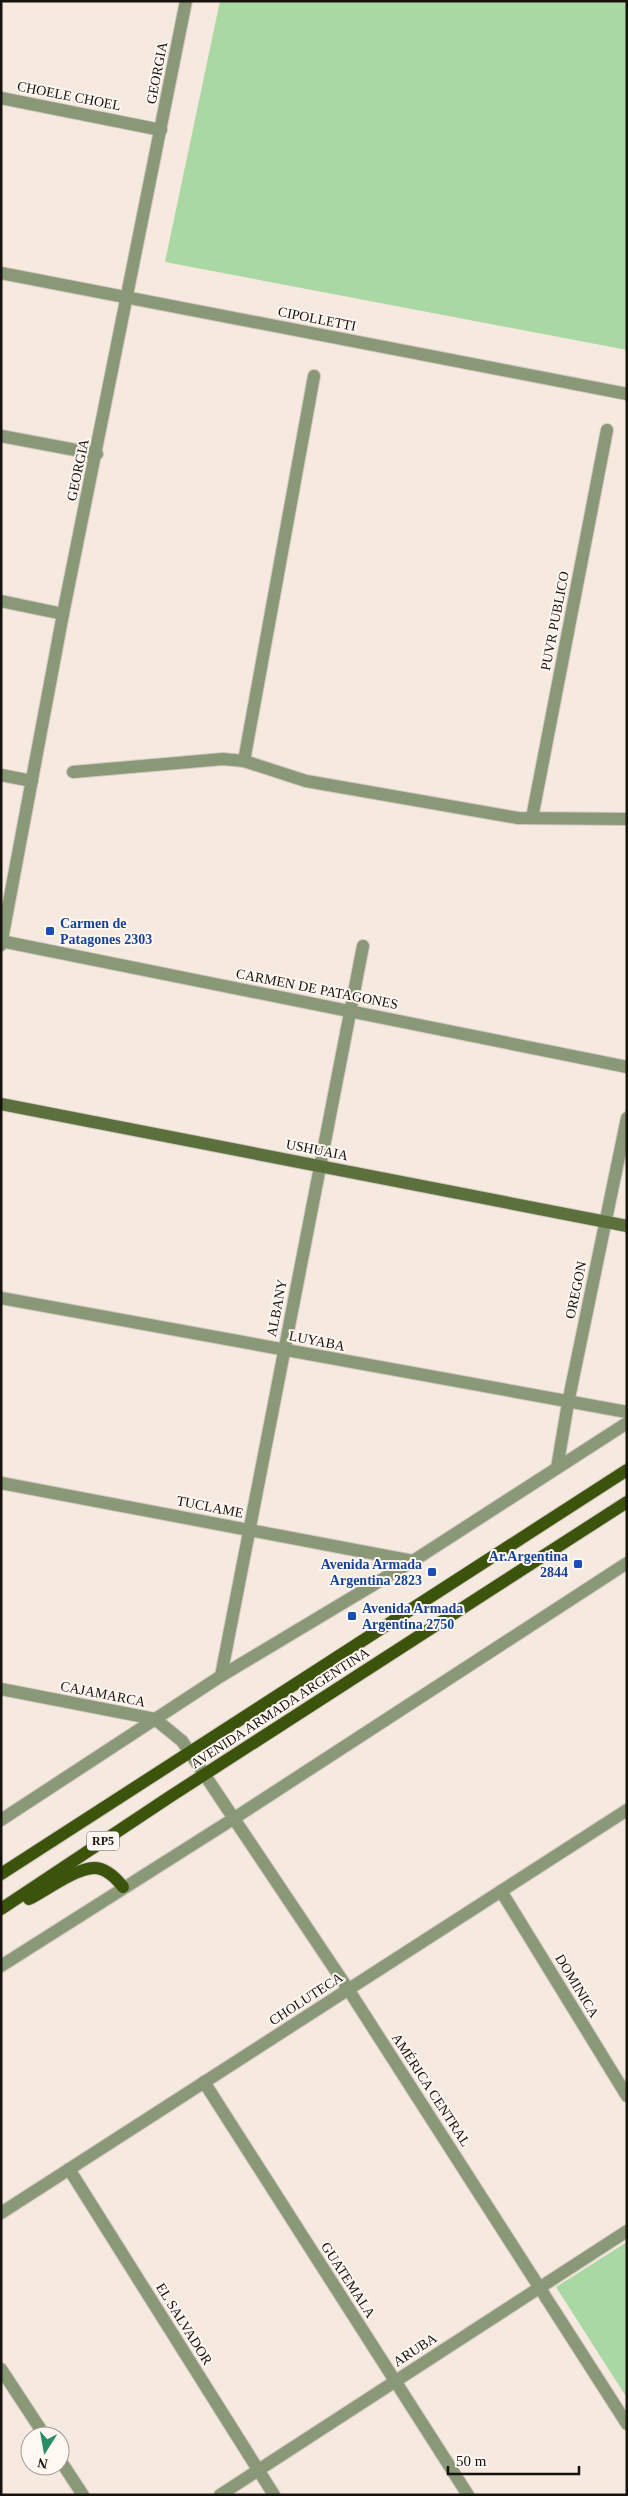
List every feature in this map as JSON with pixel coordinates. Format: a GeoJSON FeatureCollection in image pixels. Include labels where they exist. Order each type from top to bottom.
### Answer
{"type":"FeatureCollection","features":[{"type":"Feature","properties":{"kind":"main road","name":"USHUAIA"},"geometry":{"type":"LineString","coordinates":[[1,1104],[627,1226]]}},
{"type":"Feature","properties":{"kind":"main road","name":"AVENIDA ARMADA ARGENTINA"},"geometry":{"type":"LineString","coordinates":[[1,1874],[627,1470]]}},
{"type":"Feature","properties":{"kind":"main road","name":"AVENIDA ARMADA ARGENTINA"},"geometry":{"type":"LineString","coordinates":[[1,1909],[205,1774],[627,1502]]}},
{"type":"Feature","properties":{"kind":"main road"},"geometry":{"type":"LineString","coordinates":[[1,1909],[21,1904],[82,1870],[94,1868],[105,1870],[123,1887]]}},
{"type":"Feature","properties":{"kind":"street","name":"GEORGIA"},"geometry":{"type":"LineString","coordinates":[[2,942],[63,614],[97,454],[186,1]]}},
{"type":"Feature","properties":{"kind":"street","name":"CHOELE CHOEL"},"geometry":{"type":"LineString","coordinates":[[1,98],[161,130]]}},
{"type":"Feature","properties":{"kind":"street","name":"CIPOLLETTI"},"geometry":{"type":"LineString","coordinates":[[1,274],[627,394]]}},
{"type":"Feature","properties":{"kind":"street"},"geometry":{"type":"LineString","coordinates":[[244,761],[314,376]]}},
{"type":"Feature","properties":{"kind":"street","name":"PUVR PUBLICO"},"geometry":{"type":"LineString","coordinates":[[532,818],[607,430]]}},
{"type":"Feature","properties":{"kind":"street"},"geometry":{"type":"LineString","coordinates":[[1,436],[97,454]]}},
{"type":"Feature","properties":{"kind":"street"},"geometry":{"type":"LineString","coordinates":[[1,601],[63,614]]}},
{"type":"Feature","properties":{"kind":"street"},"geometry":{"type":"LineString","coordinates":[[73,772],[223,759],[244,761],[306,781],[532,818],[627,819]]}},
{"type":"Feature","properties":{"kind":"street"},"geometry":{"type":"LineString","coordinates":[[1,775],[32,781]]}},
{"type":"Feature","properties":{"kind":"street","name":"CARMEN DE PATAGONES"},"geometry":{"type":"LineString","coordinates":[[2,942],[627,1067]]}},
{"type":"Feature","properties":{"kind":"street","name":"ALBANY"},"geometry":{"type":"LineString","coordinates":[[221,1676],[320,1166],[352,1012],[363,946]]}},
{"type":"Feature","properties":{"kind":"street","name":"OREGON"},"geometry":{"type":"LineString","coordinates":[[557,1468],[568,1403],[627,1118]]}},
{"type":"Feature","properties":{"kind":"street","name":"LUYABA"},"geometry":{"type":"LineString","coordinates":[[1,1298],[568,1403],[627,1412]]}},
{"type":"Feature","properties":{"kind":"street"},"geometry":{"type":"LineString","coordinates":[[1,1820],[221,1676],[413,1561],[627,1423]]}},
{"type":"Feature","properties":{"kind":"street","name":"TUCLAME"},"geometry":{"type":"LineString","coordinates":[[1,1483],[413,1561]]}},
{"type":"Feature","properties":{"kind":"street"},"geometry":{"type":"LineString","coordinates":[[1,1966],[233,1819],[627,1564]]}},
{"type":"Feature","properties":{"kind":"street","name":"CAJAMARCA"},"geometry":{"type":"LineString","coordinates":[[1,1689],[155,1719],[172,1732],[190,1752],[205,1774]]}},
{"type":"Feature","properties":{"kind":"street","name":"AMÉRICA CENTRAL"},"geometry":{"type":"LineString","coordinates":[[205,1774],[233,1819],[348,1989],[627,2424]]}},
{"type":"Feature","properties":{"kind":"street","name":"CHOLUTECA"},"geometry":{"type":"LineString","coordinates":[[1,2213],[627,1810]]}},
{"type":"Feature","properties":{"kind":"street","name":"DOMINICA"},"geometry":{"type":"LineString","coordinates":[[501,1890],[627,2096]]}},
{"type":"Feature","properties":{"kind":"street","name":"GUATEMALA"},"geometry":{"type":"LineString","coordinates":[[204,2082],[468,2495]]}},
{"type":"Feature","properties":{"kind":"street","name":"EL SALVADOR"},"geometry":{"type":"LineString","coordinates":[[69,2169],[274,2495]]}},
{"type":"Feature","properties":{"kind":"street","name":"ARUBA"},"geometry":{"type":"LineString","coordinates":[[220,2495],[627,2231]]}},
{"type":"Feature","properties":{"kind":"street"},"geometry":{"type":"LineString","coordinates":[[1,2369],[38,2426]]}},
{"type":"Feature","properties":{"kind":"street"},"geometry":{"type":"LineString","coordinates":[[70,2476],[82,2495]]}},
{"type":"Feature","properties":{"kind":"green space"},"geometry":{"type":"Polygon","coordinates":[[[220,1],[627,1],[627,350],[165,262],[220,1]]]}},
{"type":"Feature","properties":{"kind":"green space"},"geometry":{"type":"Polygon","coordinates":[[[627,2242],[627,2398],[556,2287],[627,2242]]]}},
{"type":"Feature","properties":{"kind":"place","name":"Carmen de Patagones 2303"},"geometry":{"type":"Point","coordinates":[50,931]}},
{"type":"Feature","properties":{"kind":"place","name":"Ar.Argentina 2844"},"geometry":{"type":"Point","coordinates":[578,1564]}},
{"type":"Feature","properties":{"kind":"place","name":"Avenida Armada Argentina 2823"},"geometry":{"type":"Point","coordinates":[432,1572]}},
{"type":"Feature","properties":{"kind":"place","name":"Avenida Armada Argentina 2750"},"geometry":{"type":"Point","coordinates":[352,1616]}}]}
